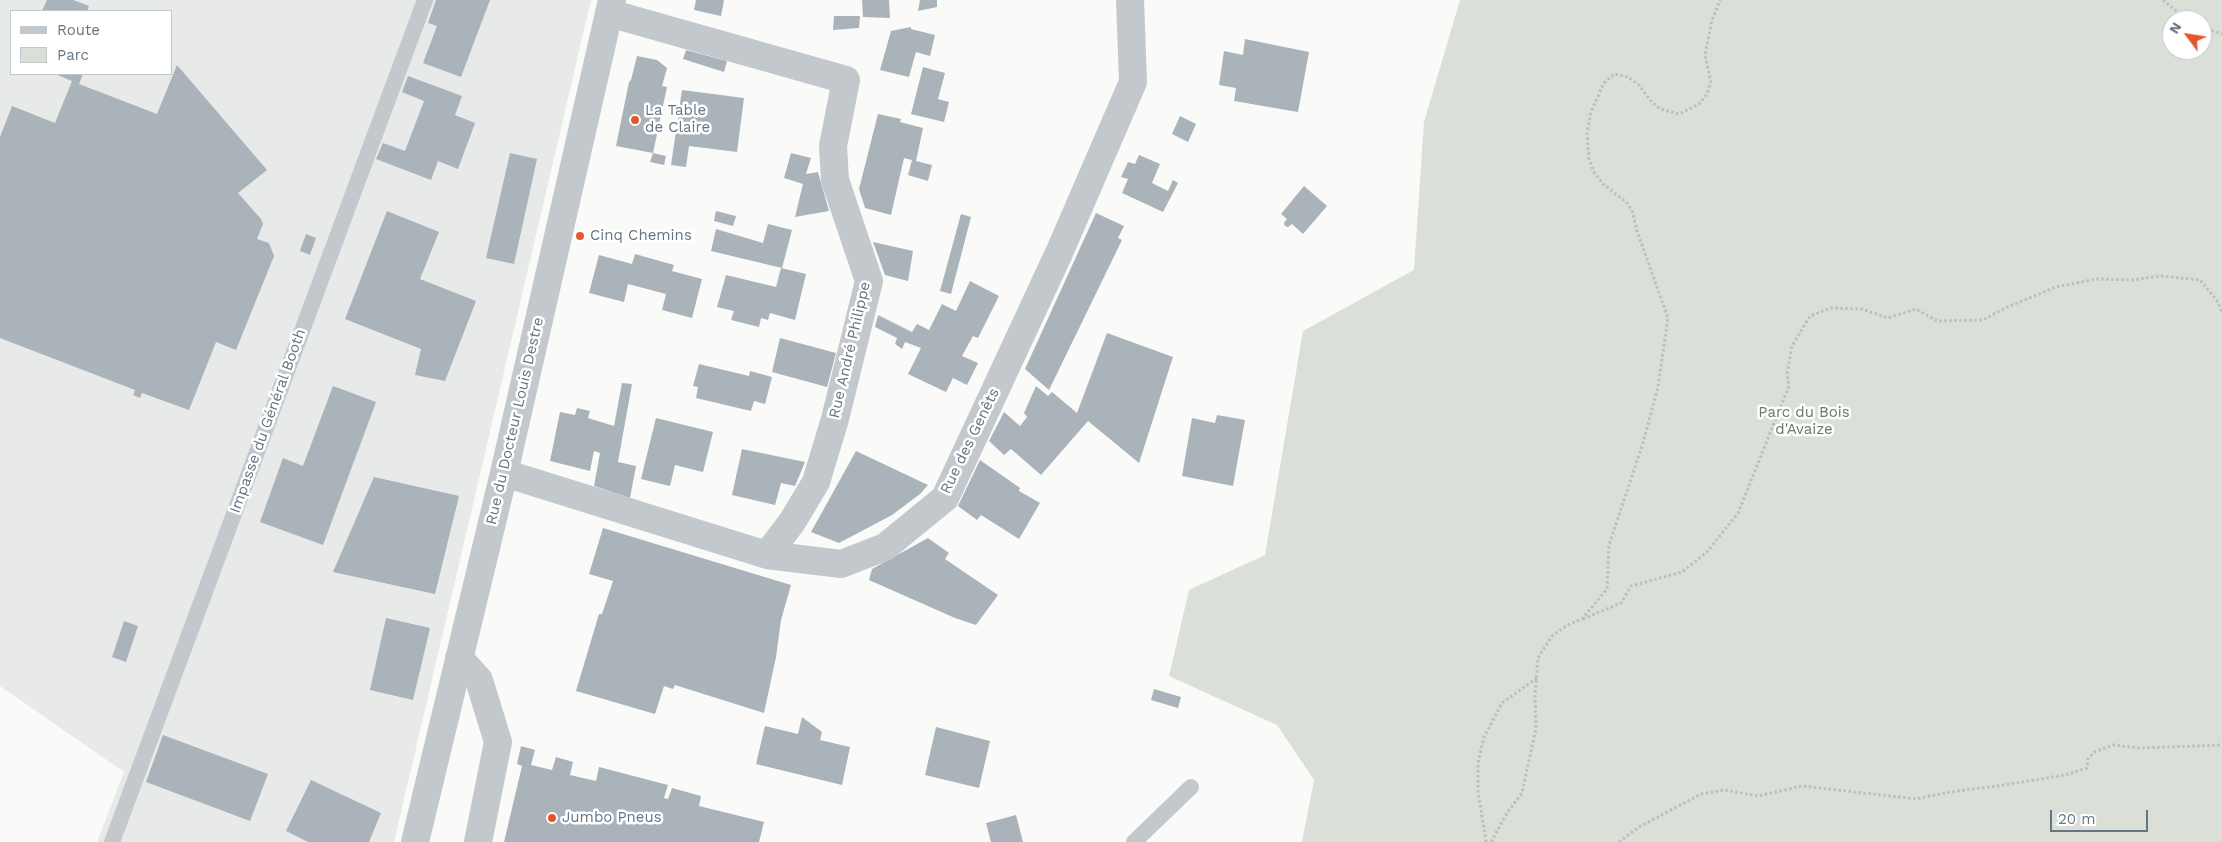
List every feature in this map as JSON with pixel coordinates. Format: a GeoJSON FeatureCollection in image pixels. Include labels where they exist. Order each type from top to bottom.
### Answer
{"type":"FeatureCollection","features":[{"type":"Feature","properties":{"kind":"street","name":"Rue des Genêts"},"geometry":{"type":"LineString","coordinates":[[504,473],[767,555],[841,564],[884,547],[945,498],[1059,253],[1133,82],[1130,0]]}},
{"type":"Feature","properties":{"kind":"street","name":"Rue André Philippe"},"geometry":{"type":"LineString","coordinates":[[611,6],[846,80],[833,146],[835,180],[869,281],[835,419],[816,482],[792,522],[767,555]]}},
{"type":"Feature","properties":{"kind":"street","name":"Rue du Docteur Louis Destre"},"geometry":{"type":"LineString","coordinates":[[415,842],[504,473],[611,6]]}},
{"type":"Feature","properties":{"kind":"street"},"geometry":{"type":"LineString","coordinates":[[459,658],[479,680],[498,742],[478,842]]}},
{"type":"Feature","properties":{"kind":"lane","name":"Impasse du Général Booth"},"geometry":{"type":"LineString","coordinates":[[112,842],[425,0]]}},
{"type":"Feature","properties":{"kind":"lane"},"geometry":{"type":"LineString","coordinates":[[1134,842],[1191,787]]}},
{"type":"Feature","properties":{"kind":"path"},"geometry":{"type":"LineString","coordinates":[[1582,619],[1607,589],[1609,545],[1643,443],[1658,387],[1668,318],[1637,231],[1632,210],[1626,202],[1603,184],[1594,172],[1586,147],[1587,132],[1599,92],[1604,83],[1614,74],[1628,77],[1639,85],[1651,101],[1660,108],[1679,114],[1699,104],[1707,94],[1711,82],[1705,55],[1712,20],[1720,0]]}},
{"type":"Feature","properties":{"kind":"path"},"geometry":{"type":"LineString","coordinates":[[2163,0],[2175,10]]}},
{"type":"Feature","properties":{"kind":"path"},"geometry":{"type":"LineString","coordinates":[[1491,842],[1507,813],[1522,793],[1536,728],[1535,696],[1538,658],[1552,636],[1566,626],[1621,604],[1631,586],[1682,572],[1707,552],[1738,513],[1789,386],[1787,374],[1792,346],[1810,316],[1831,308],[1862,308],[1888,318],[1916,309],[1937,321],[1983,320],[2005,308],[2056,287],[2097,279],[2132,280],[2160,276],[2200,280],[2218,302],[2222,313]]}},
{"type":"Feature","properties":{"kind":"path"},"geometry":{"type":"LineString","coordinates":[[1486,842],[1478,791],[1478,764],[1484,737],[1502,703],[1537,678]]}},
{"type":"Feature","properties":{"kind":"path"},"geometry":{"type":"LineString","coordinates":[[1619,842],[1639,827],[1708,792],[1724,790],[1758,796],[1802,786],[1916,799],[1950,792],[2065,775],[2087,768],[2088,759],[2094,752],[2113,745],[2138,748],[2222,745]]}},
{"type":"Feature","properties":{"kind":"shaded area"},"geometry":{"type":"Polygon","coordinates":[[[0,0],[591,0],[394,842],[97,842],[124,772],[0,686],[0,0]]]}},
{"type":"Feature","properties":{"kind":"green space","name":"Parc du Bois d'Avaize"},"geometry":{"type":"Polygon","coordinates":[[[1460,0],[2222,0],[2222,842],[1302,842],[1314,780],[1277,725],[1169,676],[1189,590],[1265,555],[1303,331],[1414,270],[1424,122],[1460,0]]]}},
{"type":"Feature","properties":{"kind":"building"},"geometry":{"type":"Polygon","coordinates":[[[47,0],[73,0],[89,6],[87,10],[42,10],[47,0]]]}},
{"type":"Feature","properties":{"kind":"building"},"geometry":{"type":"Polygon","coordinates":[[[436,0],[490,0],[461,77],[423,63],[437,26],[428,23],[436,0]]]}},
{"type":"Feature","properties":{"kind":"building"},"geometry":{"type":"Polygon","coordinates":[[[696,0],[724,0],[721,16],[694,10],[696,0]]]}},
{"type":"Feature","properties":{"kind":"building"},"geometry":{"type":"Polygon","coordinates":[[[862,0],[889,0],[890,18],[863,17],[862,0]]]}},
{"type":"Feature","properties":{"kind":"building"},"geometry":{"type":"Polygon","coordinates":[[[920,0],[937,0],[937,7],[918,11],[920,0]]]}},
{"type":"Feature","properties":{"kind":"building"},"geometry":{"type":"Polygon","coordinates":[[[834,16],[860,16],[859,28],[833,30],[834,16]]]}},
{"type":"Feature","properties":{"kind":"building"},"geometry":{"type":"Polygon","coordinates":[[[911,27],[911,29],[935,35],[930,56],[916,52],[909,77],[880,70],[891,31],[911,27]]]}},
{"type":"Feature","properties":{"kind":"building"},"geometry":{"type":"Polygon","coordinates":[[[1245,39],[1309,52],[1298,112],[1234,101],[1236,88],[1219,85],[1224,51],[1243,55],[1245,39]]]}},
{"type":"Feature","properties":{"kind":"building"},"geometry":{"type":"Polygon","coordinates":[[[686,50],[727,61],[724,72],[683,59],[686,50]]]}},
{"type":"Feature","properties":{"kind":"building"},"geometry":{"type":"Polygon","coordinates":[[[637,56],[657,60],[667,68],[662,86],[667,87],[653,153],[616,146],[629,82],[637,56]]]}},
{"type":"Feature","properties":{"kind":"building"},"geometry":{"type":"Polygon","coordinates":[[[177,65],[267,170],[238,193],[261,219],[263,224],[257,239],[269,243],[274,256],[236,350],[216,342],[189,410],[142,393],[140,398],[133,395],[135,390],[0,338],[0,137],[12,106],[55,123],[72,81],[57,75],[83,75],[79,84],[157,114],[177,65]]]}},
{"type":"Feature","properties":{"kind":"building"},"geometry":{"type":"Polygon","coordinates":[[[923,67],[945,73],[938,99],[949,102],[944,122],[911,114],[923,67]]]}},
{"type":"Feature","properties":{"kind":"building"},"geometry":{"type":"Polygon","coordinates":[[[408,76],[462,96],[455,115],[475,123],[458,169],[438,161],[431,180],[376,159],[383,143],[405,151],[424,101],[402,92],[408,76]]]}},
{"type":"Feature","properties":{"kind":"building"},"geometry":{"type":"Polygon","coordinates":[[[682,90],[744,98],[737,152],[689,146],[686,167],[671,165],[682,90]]]}},
{"type":"Feature","properties":{"kind":"building"},"geometry":{"type":"Polygon","coordinates":[[[878,114],[901,119],[900,122],[923,128],[916,161],[932,165],[928,181],[908,175],[912,160],[904,158],[891,215],[865,208],[859,189],[878,114]]]}},
{"type":"Feature","properties":{"kind":"building"},"geometry":{"type":"Polygon","coordinates":[[[1180,116],[1196,124],[1188,142],[1172,134],[1180,116]]]}},
{"type":"Feature","properties":{"kind":"building"},"geometry":{"type":"Polygon","coordinates":[[[510,153],[537,159],[514,264],[486,258],[510,153]]]}},
{"type":"Feature","properties":{"kind":"building"},"geometry":{"type":"Polygon","coordinates":[[[653,153],[666,156],[664,165],[650,162],[653,153]]]}},
{"type":"Feature","properties":{"kind":"building"},"geometry":{"type":"Polygon","coordinates":[[[791,153],[811,158],[806,174],[818,172],[829,211],[795,217],[803,184],[784,178],[791,153]]]}},
{"type":"Feature","properties":{"kind":"building"},"geometry":{"type":"Polygon","coordinates":[[[1139,155],[1160,164],[1152,183],[1168,191],[1173,180],[1178,183],[1163,212],[1122,193],[1128,179],[1121,177],[1128,162],[1135,164],[1139,155]]]}},
{"type":"Feature","properties":{"kind":"building"},"geometry":{"type":"Polygon","coordinates":[[[1304,186],[1327,206],[1303,234],[1292,224],[1288,227],[1285,226],[1284,223],[1287,219],[1281,214],[1304,186]]]}},
{"type":"Feature","properties":{"kind":"building"},"geometry":{"type":"Polygon","coordinates":[[[387,211],[439,232],[420,279],[476,301],[445,381],[415,375],[421,349],[345,319],[387,211]]]}},
{"type":"Feature","properties":{"kind":"building"},"geometry":{"type":"Polygon","coordinates":[[[716,211],[736,216],[733,226],[714,221],[716,211]]]}},
{"type":"Feature","properties":{"kind":"building"},"geometry":{"type":"Polygon","coordinates":[[[1096,213],[1124,226],[1118,238],[1122,240],[1049,390],[1025,369],[1096,213]]]}},
{"type":"Feature","properties":{"kind":"building"},"geometry":{"type":"Polygon","coordinates":[[[961,214],[971,217],[951,294],[940,291],[961,214]]]}},
{"type":"Feature","properties":{"kind":"building"},"geometry":{"type":"Polygon","coordinates":[[[768,224],[792,230],[782,268],[711,251],[716,229],[763,243],[768,224]]]}},
{"type":"Feature","properties":{"kind":"building"},"geometry":{"type":"Polygon","coordinates":[[[306,234],[316,238],[310,255],[300,251],[306,234]]]}},
{"type":"Feature","properties":{"kind":"building"},"geometry":{"type":"Polygon","coordinates":[[[873,242],[913,251],[908,281],[885,275],[873,242]]]}},
{"type":"Feature","properties":{"kind":"building"},"geometry":{"type":"Polygon","coordinates":[[[635,254],[674,265],[672,271],[702,279],[692,318],[662,310],[666,294],[628,284],[624,302],[589,293],[599,255],[632,264],[635,254]]]}},
{"type":"Feature","properties":{"kind":"building"},"geometry":{"type":"Polygon","coordinates":[[[781,268],[806,274],[795,320],[770,313],[768,320],[761,318],[759,327],[731,320],[734,311],[717,307],[726,275],[776,287],[781,268]]]}},
{"type":"Feature","properties":{"kind":"building"},"geometry":{"type":"Polygon","coordinates":[[[970,281],[999,296],[978,338],[973,336],[962,356],[978,363],[967,385],[953,378],[946,392],[908,374],[921,348],[905,342],[902,349],[895,344],[897,338],[875,327],[878,315],[912,332],[917,324],[929,330],[942,304],[956,311],[970,281]]]}},
{"type":"Feature","properties":{"kind":"building"},"geometry":{"type":"Polygon","coordinates":[[[1107,333],[1173,357],[1139,463],[1088,421],[1041,475],[1011,449],[1004,455],[989,441],[1004,412],[1020,426],[1027,417],[1024,413],[1036,386],[1048,396],[1052,392],[1077,413],[1107,333]]]}},
{"type":"Feature","properties":{"kind":"building"},"geometry":{"type":"Polygon","coordinates":[[[780,338],[836,353],[827,387],[772,372],[780,338]]]}},
{"type":"Feature","properties":{"kind":"building"},"geometry":{"type":"Polygon","coordinates":[[[699,364],[749,376],[750,371],[772,377],[765,404],[754,401],[751,411],[696,398],[698,387],[693,386],[699,364]]]}},
{"type":"Feature","properties":{"kind":"building"},"geometry":{"type":"Polygon","coordinates":[[[622,383],[632,384],[618,462],[636,466],[630,498],[594,486],[600,453],[594,451],[590,471],[550,461],[560,412],[575,415],[577,408],[590,411],[588,418],[614,426],[622,383]]]}},
{"type":"Feature","properties":{"kind":"building"},"geometry":{"type":"Polygon","coordinates":[[[333,386],[376,402],[323,545],[260,522],[283,458],[303,466],[333,386]]]}},
{"type":"Feature","properties":{"kind":"building"},"geometry":{"type":"Polygon","coordinates":[[[1217,415],[1245,420],[1233,486],[1182,476],[1192,418],[1215,423],[1217,415]]]}},
{"type":"Feature","properties":{"kind":"building"},"geometry":{"type":"Polygon","coordinates":[[[656,418],[713,432],[703,472],[675,465],[670,486],[641,479],[656,418]]]}},
{"type":"Feature","properties":{"kind":"building"},"geometry":{"type":"Polygon","coordinates":[[[742,449],[805,462],[795,486],[781,483],[775,505],[732,495],[742,449]]]}},
{"type":"Feature","properties":{"kind":"building"},"geometry":{"type":"Polygon","coordinates":[[[856,451],[928,485],[920,494],[892,515],[839,543],[811,532],[856,451]]]}},
{"type":"Feature","properties":{"kind":"building"},"geometry":{"type":"Polygon","coordinates":[[[980,460],[1020,488],[1019,491],[1040,503],[1019,539],[981,515],[977,520],[958,506],[980,460]]]}},
{"type":"Feature","properties":{"kind":"building"},"geometry":{"type":"Polygon","coordinates":[[[374,477],[459,496],[435,594],[333,572],[374,477]]]}},
{"type":"Feature","properties":{"kind":"building"},"geometry":{"type":"Polygon","coordinates":[[[603,528],[791,585],[781,620],[776,657],[764,713],[675,685],[673,689],[664,686],[655,714],[576,691],[599,614],[602,614],[613,581],[589,574],[603,528]]]}},
{"type":"Feature","properties":{"kind":"building"},"geometry":{"type":"Polygon","coordinates":[[[928,538],[949,553],[945,559],[998,595],[976,625],[955,618],[869,580],[872,569],[928,538]]]}},
{"type":"Feature","properties":{"kind":"building"},"geometry":{"type":"Polygon","coordinates":[[[386,618],[430,628],[413,700],[370,690],[386,618]]]}},
{"type":"Feature","properties":{"kind":"building"},"geometry":{"type":"Polygon","coordinates":[[[124,621],[138,626],[126,662],[112,657],[124,621]]]}},
{"type":"Feature","properties":{"kind":"building"},"geometry":{"type":"Polygon","coordinates":[[[1154,689],[1181,697],[1178,708],[1151,700],[1154,689]]]}},
{"type":"Feature","properties":{"kind":"building"},"geometry":{"type":"Polygon","coordinates":[[[802,717],[822,732],[820,740],[850,747],[842,785],[756,764],[765,726],[798,734],[802,717]]]}},
{"type":"Feature","properties":{"kind":"building"},"geometry":{"type":"Polygon","coordinates":[[[936,727],[990,741],[979,788],[925,775],[936,727]]]}},
{"type":"Feature","properties":{"kind":"building"},"geometry":{"type":"Polygon","coordinates":[[[163,735],[268,774],[250,821],[146,782],[163,735]]]}},
{"type":"Feature","properties":{"kind":"building"},"geometry":{"type":"Polygon","coordinates":[[[521,746],[535,750],[531,765],[552,770],[556,757],[573,762],[570,775],[596,781],[599,767],[668,785],[664,798],[668,799],[672,788],[701,796],[699,806],[764,822],[759,842],[504,842],[522,766],[517,764],[521,746]]]}},
{"type":"Feature","properties":{"kind":"building"},"geometry":{"type":"Polygon","coordinates":[[[311,780],[381,813],[369,842],[308,842],[286,831],[311,780]]]}},
{"type":"Feature","properties":{"kind":"building"},"geometry":{"type":"Polygon","coordinates":[[[1016,815],[1023,842],[991,842],[986,823],[1016,815]]]}},
{"type":"Feature","properties":{"kind":"place","name":"La Table de Claire"},"geometry":{"type":"Point","coordinates":[635,120]}},
{"type":"Feature","properties":{"kind":"place","name":"Cinq Chemins"},"geometry":{"type":"Point","coordinates":[580,236]}},
{"type":"Feature","properties":{"kind":"place","name":"Jumbo Pneus"},"geometry":{"type":"Point","coordinates":[552,818]}}]}
